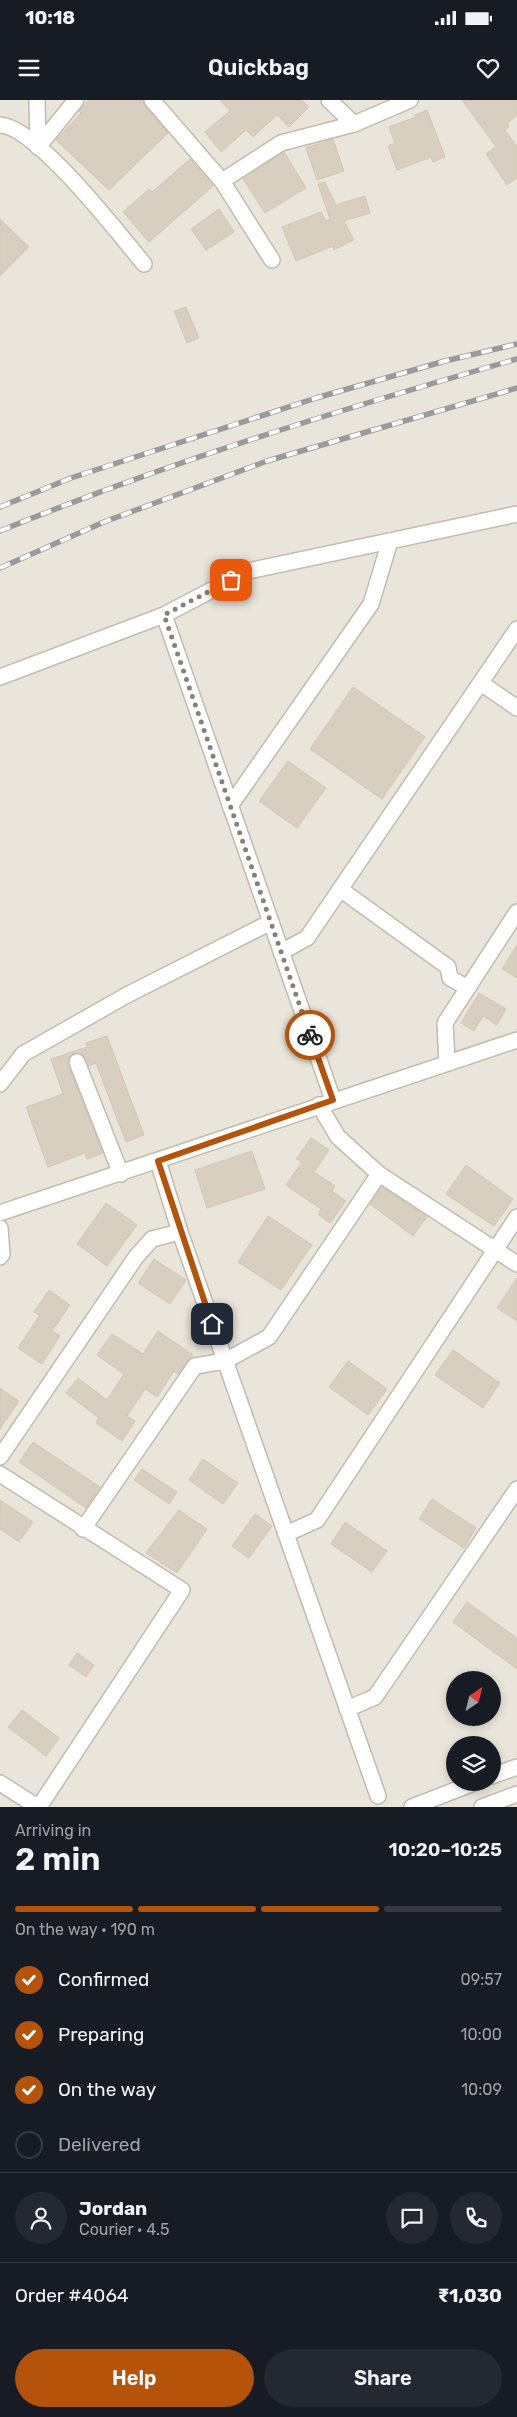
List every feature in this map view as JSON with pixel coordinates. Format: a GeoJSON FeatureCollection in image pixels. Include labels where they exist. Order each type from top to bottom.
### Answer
{"type":"FeatureCollection","features":[{"type":"Feature","properties":{"kind":"street"},"geometry":{"type":"LineString","coordinates":[[37,100],[38,147]]}},
{"type":"Feature","properties":{"kind":"street"},"geometry":{"type":"LineString","coordinates":[[38,147],[76,100]]}},
{"type":"Feature","properties":{"kind":"street"},"geometry":{"type":"LineString","coordinates":[[152,100],[222,181],[272,260]]}},
{"type":"Feature","properties":{"kind":"street"},"geometry":{"type":"LineString","coordinates":[[329,100],[354,124]]}},
{"type":"Feature","properties":{"kind":"street"},"geometry":{"type":"LineString","coordinates":[[222,181],[281,143],[354,124],[410,100]]}},
{"type":"Feature","properties":{"kind":"street"},"geometry":{"type":"LineString","coordinates":[[0,125],[28,138],[72,179],[144,264]]}},
{"type":"Feature","properties":{"kind":"street"},"geometry":{"type":"LineString","coordinates":[[0,677],[164,615],[248,571],[517,514]]}},
{"type":"Feature","properties":{"kind":"street"},"geometry":{"type":"LineString","coordinates":[[230,806],[371,604],[390,541]]}},
{"type":"Feature","properties":{"kind":"street"},"geometry":{"type":"LineString","coordinates":[[164,615],[281,952],[338,1138],[380,1174],[517,1264]]}},
{"type":"Feature","properties":{"kind":"street"},"geometry":{"type":"LineString","coordinates":[[281,952],[307,938],[517,629]]}},
{"type":"Feature","properties":{"kind":"street"},"geometry":{"type":"LineString","coordinates":[[481,683],[517,708]]}},
{"type":"Feature","properties":{"kind":"street"},"geometry":{"type":"LineString","coordinates":[[340,889],[448,967],[450,978],[468,988]]}},
{"type":"Feature","properties":{"kind":"street"},"geometry":{"type":"LineString","coordinates":[[448,1063],[444,1023],[517,912]]}},
{"type":"Feature","properties":{"kind":"street"},"geometry":{"type":"LineString","coordinates":[[0,1084],[23,1054],[127,995],[270,922]]}},
{"type":"Feature","properties":{"kind":"street"},"geometry":{"type":"LineString","coordinates":[[0,1213],[517,1040]]}},
{"type":"Feature","properties":{"kind":"street"},"geometry":{"type":"LineString","coordinates":[[77,1062],[121,1174]]}},
{"type":"Feature","properties":{"kind":"street"},"geometry":{"type":"LineString","coordinates":[[158,1161],[180,1232],[378,1796]]}},
{"type":"Feature","properties":{"kind":"street"},"geometry":{"type":"LineString","coordinates":[[83,1529],[195,1366],[225,1360],[269,1337],[380,1174]]}},
{"type":"Feature","properties":{"kind":"street"},"geometry":{"type":"LineString","coordinates":[[286,1534],[318,1520],[517,1217]]}},
{"type":"Feature","properties":{"kind":"street"},"geometry":{"type":"LineString","coordinates":[[0,1228],[0,1257]]}},
{"type":"Feature","properties":{"kind":"street"},"geometry":{"type":"LineString","coordinates":[[0,1457],[136,1257],[152,1239],[180,1232]]}},
{"type":"Feature","properties":{"kind":"street"},"geometry":{"type":"LineString","coordinates":[[0,1474],[83,1529],[182,1590],[38,1807],[0,1782]]}},
{"type":"Feature","properties":{"kind":"street"},"geometry":{"type":"LineString","coordinates":[[348,1709],[375,1697],[517,1489]]}},
{"type":"Feature","properties":{"kind":"street"},"geometry":{"type":"LineString","coordinates":[[501,1773],[517,1767]]}},
{"type":"Feature","properties":{"kind":"street"},"geometry":{"type":"LineString","coordinates":[[412,1807],[453,1791]]}},
{"type":"Feature","properties":{"kind":"street"},"geometry":{"type":"LineString","coordinates":[[482,1807],[517,1794]]}},
{"type":"Feature","properties":{"kind":"shaded area"},"geometry":{"type":"Polygon","coordinates":[[[0,100],[517,100],[517,1807],[0,1807],[0,100]]]}},
{"type":"Feature","properties":{"kind":"building"},"geometry":{"type":"Polygon","coordinates":[[[89,100],[143,100],[145,106],[168,133],[109,190],[56,140],[81,113],[79,111],[89,100]]]}},
{"type":"Feature","properties":{"kind":"building"},"geometry":{"type":"Polygon","coordinates":[[[220,100],[302,100],[309,107],[289,127],[277,115],[253,137],[246,130],[221,152],[205,132],[230,111],[220,100]]]}},
{"type":"Feature","properties":{"kind":"building"},"geometry":{"type":"Polygon","coordinates":[[[462,100],[517,100],[517,115],[507,124],[509,127],[505,130],[517,147],[517,178],[507,185],[486,154],[496,147],[462,100]]]}},
{"type":"Feature","properties":{"kind":"building"},"geometry":{"type":"Polygon","coordinates":[[[427,110],[445,157],[433,162],[431,157],[397,170],[388,146],[395,143],[389,127],[416,117],[415,115],[427,110]]]}},
{"type":"Feature","properties":{"kind":"building"},"geometry":{"type":"Polygon","coordinates":[[[333,139],[344,171],[317,180],[306,148],[333,139]]]}},
{"type":"Feature","properties":{"kind":"building"},"geometry":{"type":"Polygon","coordinates":[[[284,152],[306,188],[265,213],[243,179],[284,152]]]}},
{"type":"Feature","properties":{"kind":"building"},"geometry":{"type":"Polygon","coordinates":[[[190,159],[213,186],[149,242],[123,212],[149,189],[152,192],[190,159]]]}},
{"type":"Feature","properties":{"kind":"building"},"geometry":{"type":"Polygon","coordinates":[[[325,182],[336,205],[365,196],[370,213],[344,221],[354,240],[334,250],[333,246],[296,261],[282,227],[321,212],[326,221],[330,219],[318,184],[325,182]]]}},
{"type":"Feature","properties":{"kind":"building"},"geometry":{"type":"Polygon","coordinates":[[[219,209],[234,232],[206,250],[191,229],[219,209]]]}},
{"type":"Feature","properties":{"kind":"building"},"geometry":{"type":"Polygon","coordinates":[[[0,219],[29,247],[0,276],[0,219]]]}},
{"type":"Feature","properties":{"kind":"building"},"geometry":{"type":"Polygon","coordinates":[[[186,307],[199,338],[187,343],[174,311],[186,307]]]}},
{"type":"Feature","properties":{"kind":"building"},"geometry":{"type":"Polygon","coordinates":[[[353,687],[425,737],[382,799],[310,749],[353,687]]]}},
{"type":"Feature","properties":{"kind":"building"},"geometry":{"type":"Polygon","coordinates":[[[288,761],[326,788],[297,828],[259,801],[288,761]]]}},
{"type":"Feature","properties":{"kind":"building"},"geometry":{"type":"Polygon","coordinates":[[[517,945],[517,978],[502,969],[517,945]]]}},
{"type":"Feature","properties":{"kind":"building"},"geometry":{"type":"Polygon","coordinates":[[[479,993],[506,1009],[497,1025],[483,1016],[474,1031],[461,1023],[479,993]]]}},
{"type":"Feature","properties":{"kind":"building"},"geometry":{"type":"Polygon","coordinates":[[[107,1036],[144,1135],[126,1142],[96,1063],[89,1066],[83,1055],[74,1053],[69,1057],[68,1065],[103,1153],[87,1159],[85,1153],[48,1167],[26,1107],[63,1094],[51,1059],[87,1047],[86,1043],[107,1036]]]}},
{"type":"Feature","properties":{"kind":"building"},"geometry":{"type":"Polygon","coordinates":[[[311,1138],[329,1150],[314,1172],[335,1186],[332,1191],[346,1201],[330,1223],[318,1214],[321,1209],[286,1185],[302,1162],[296,1159],[311,1138]]]}},
{"type":"Feature","properties":{"kind":"building"},"geometry":{"type":"Polygon","coordinates":[[[252,1151],[265,1189],[207,1208],[195,1170],[252,1151]]]}},
{"type":"Feature","properties":{"kind":"building"},"geometry":{"type":"Polygon","coordinates":[[[466,1165],[513,1199],[494,1226],[446,1194],[466,1165]]]}},
{"type":"Feature","properties":{"kind":"building"},"geometry":{"type":"Polygon","coordinates":[[[382,1187],[427,1217],[413,1236],[370,1204],[382,1187]]]}},
{"type":"Feature","properties":{"kind":"building"},"geometry":{"type":"Polygon","coordinates":[[[106,1203],[137,1225],[107,1266],[77,1244],[106,1203]]]}},
{"type":"Feature","properties":{"kind":"building"},"geometry":{"type":"Polygon","coordinates":[[[268,1216],[312,1245],[281,1290],[238,1262],[268,1216]]]}},
{"type":"Feature","properties":{"kind":"building"},"geometry":{"type":"Polygon","coordinates":[[[154,1259],[186,1280],[170,1304],[138,1283],[154,1259]]]}},
{"type":"Feature","properties":{"kind":"building"},"geometry":{"type":"Polygon","coordinates":[[[517,1278],[517,1321],[497,1308],[517,1278]]]}},
{"type":"Feature","properties":{"kind":"building"},"geometry":{"type":"Polygon","coordinates":[[[49,1290],[70,1305],[52,1331],[60,1336],[42,1364],[18,1348],[40,1315],[34,1312],[49,1290]]]}},
{"type":"Feature","properties":{"kind":"building"},"geometry":{"type":"Polygon","coordinates":[[[158,1331],[193,1355],[178,1374],[174,1371],[157,1397],[145,1389],[127,1416],[135,1421],[122,1441],[96,1423],[99,1418],[66,1393],[78,1378],[107,1400],[124,1374],[97,1355],[112,1334],[143,1354],[158,1331]]]}},
{"type":"Feature","properties":{"kind":"building"},"geometry":{"type":"Polygon","coordinates":[[[453,1350],[500,1383],[483,1408],[435,1375],[453,1350]]]}},
{"type":"Feature","properties":{"kind":"building"},"geometry":{"type":"Polygon","coordinates":[[[348,1361],[387,1389],[368,1415],[329,1387],[348,1361]]]}},
{"type":"Feature","properties":{"kind":"building"},"geometry":{"type":"Polygon","coordinates":[[[0,1388],[19,1401],[0,1429],[0,1388]]]}},
{"type":"Feature","properties":{"kind":"building"},"geometry":{"type":"Polygon","coordinates":[[[33,1442],[100,1487],[86,1508],[19,1462],[33,1442]]]}},
{"type":"Feature","properties":{"kind":"building"},"geometry":{"type":"Polygon","coordinates":[[[203,1459],[238,1483],[223,1504],[189,1480],[203,1459]]]}},
{"type":"Feature","properties":{"kind":"building"},"geometry":{"type":"Polygon","coordinates":[[[142,1469],[177,1492],[169,1504],[134,1480],[142,1469]]]}},
{"type":"Feature","properties":{"kind":"building"},"geometry":{"type":"Polygon","coordinates":[[[432,1499],[476,1528],[464,1548],[419,1519],[432,1499]]]}},
{"type":"Feature","properties":{"kind":"building"},"geometry":{"type":"Polygon","coordinates":[[[0,1500],[33,1522],[19,1542],[0,1529],[0,1500]]]}},
{"type":"Feature","properties":{"kind":"building"},"geometry":{"type":"Polygon","coordinates":[[[179,1510],[207,1529],[177,1573],[146,1553],[179,1510]]]}},
{"type":"Feature","properties":{"kind":"building"},"geometry":{"type":"Polygon","coordinates":[[[255,1514],[272,1526],[249,1558],[232,1546],[255,1514]]]}},
{"type":"Feature","properties":{"kind":"building"},"geometry":{"type":"Polygon","coordinates":[[[345,1522],[387,1551],[372,1572],[331,1544],[345,1522]]]}},
{"type":"Feature","properties":{"kind":"building"},"geometry":{"type":"Polygon","coordinates":[[[467,1602],[517,1638],[517,1669],[453,1622],[467,1602]]]}},
{"type":"Feature","properties":{"kind":"building"},"geometry":{"type":"Polygon","coordinates":[[[77,1653],[94,1665],[86,1677],[69,1665],[77,1653]]]}},
{"type":"Feature","properties":{"kind":"building"},"geometry":{"type":"Polygon","coordinates":[[[22,1710],[59,1738],[46,1756],[8,1727],[22,1710]]]}},
{"type":"Feature","properties":{"kind":"railway"},"geometry":{"type":"LineString","coordinates":[[0,507],[71,478],[316,398],[445,361],[517,344]]}},
{"type":"Feature","properties":{"kind":"railway"},"geometry":{"type":"LineString","coordinates":[[0,531],[192,459],[321,417],[517,359]]}},
{"type":"Feature","properties":{"kind":"railway"},"geometry":{"type":"LineString","coordinates":[[0,568],[104,522],[267,461],[517,388]]}},
{"type":"Feature","properties":{"kind":"way so far"},"geometry":{"type":"LineString","coordinates":[[231,580],[164,615],[310,1035]]}},
{"type":"Feature","properties":{"kind":"route"},"geometry":{"type":"LineString","coordinates":[[212,1324],[158,1161],[333,1100],[310,1035]]}}]}
